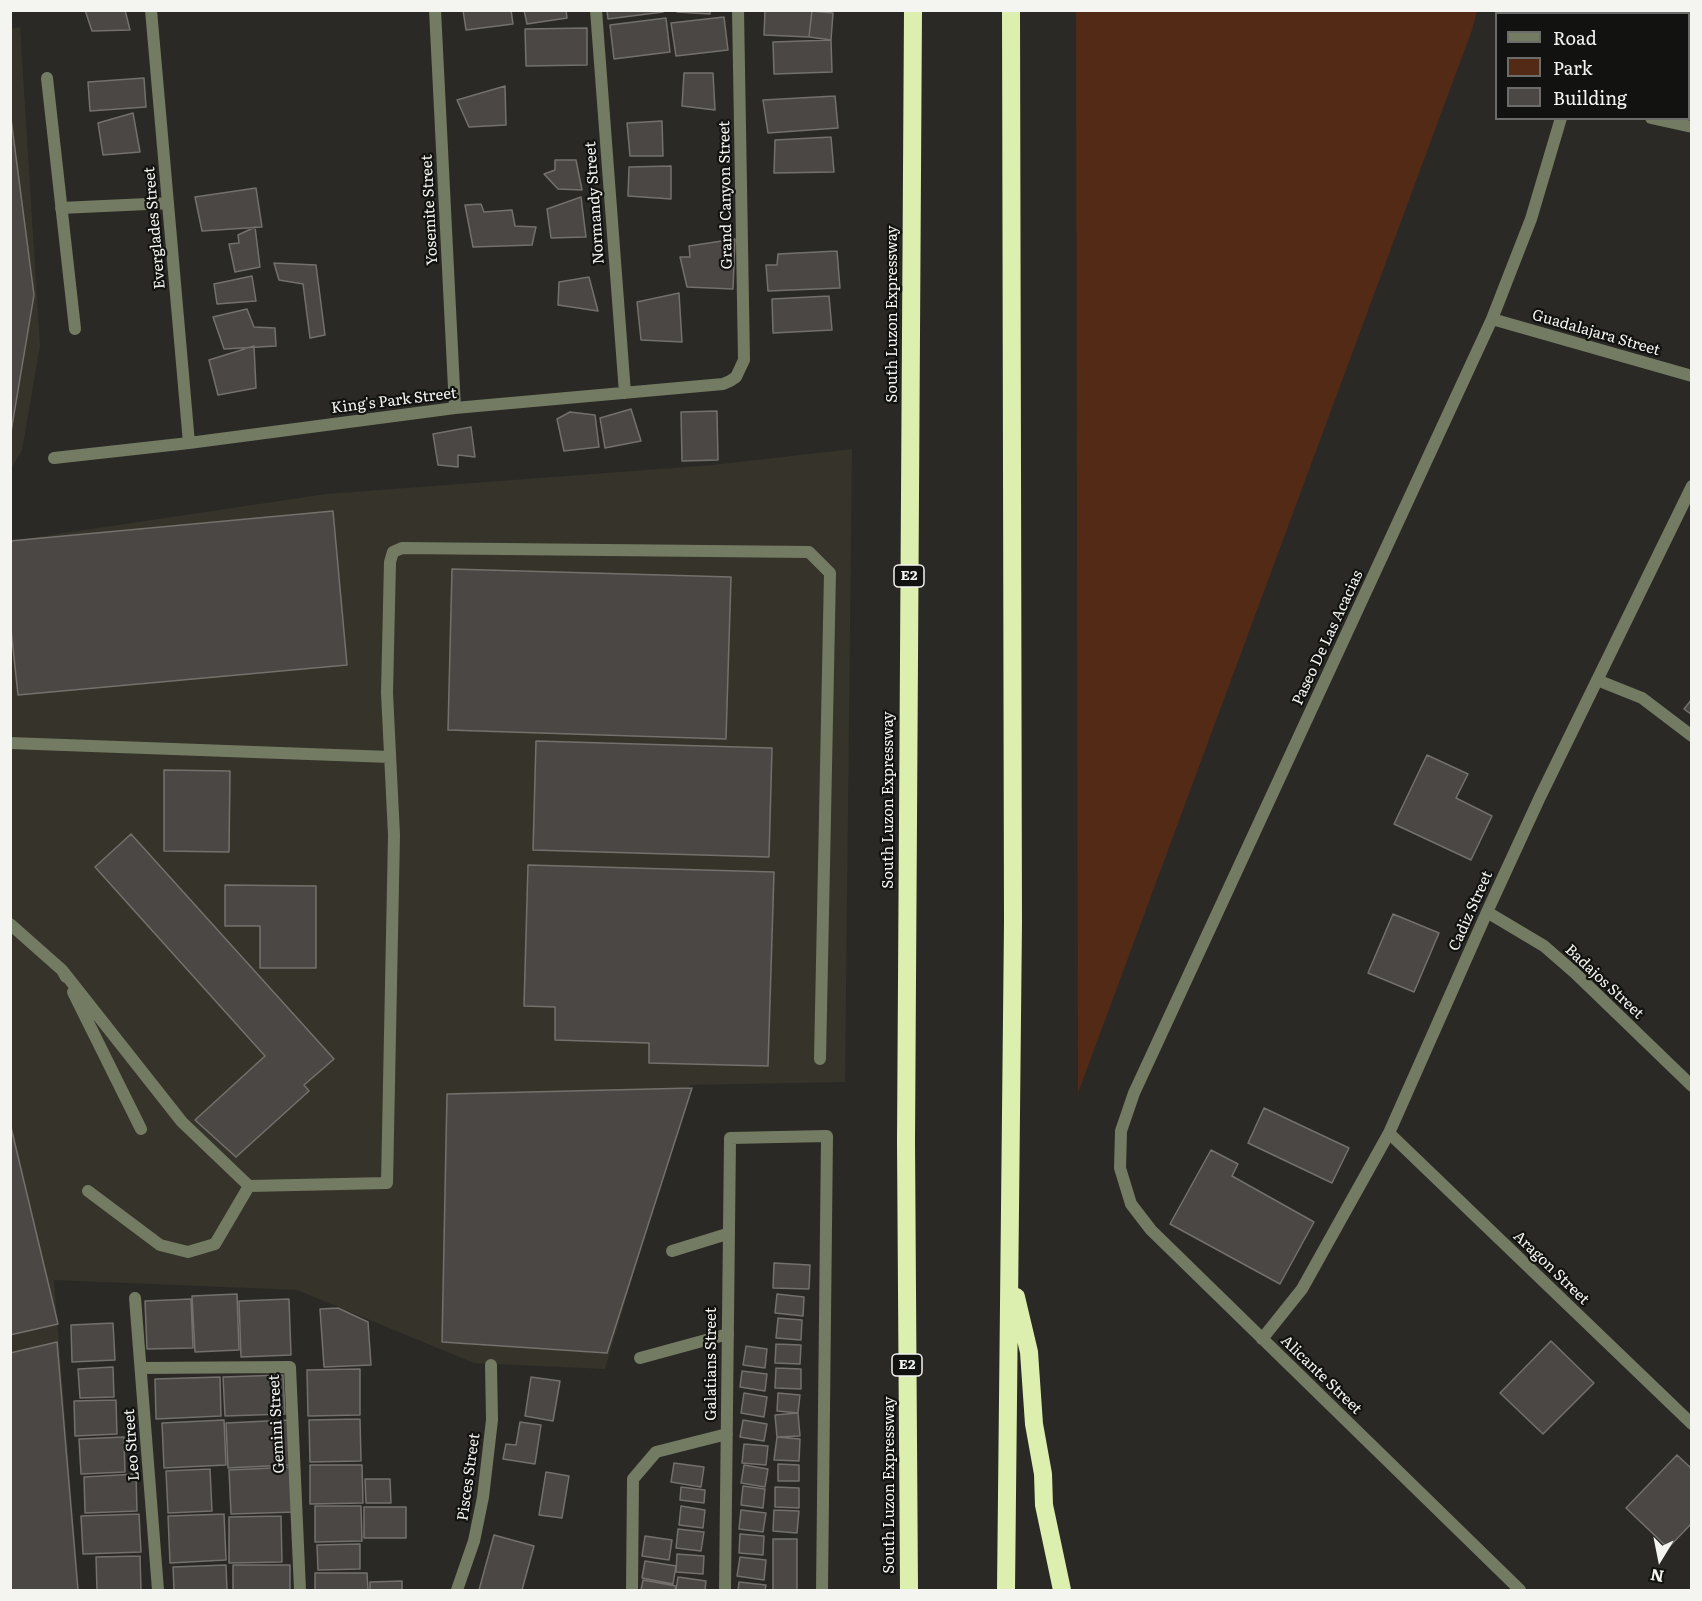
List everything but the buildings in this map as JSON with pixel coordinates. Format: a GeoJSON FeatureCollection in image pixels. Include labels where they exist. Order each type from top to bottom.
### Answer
{"type":"FeatureCollection","features":[{"type":"Feature","properties":{"kind":"highway","name":"South Luzon Expressway"},"geometry":{"type":"LineString","coordinates":[[909,1590],[906,1129],[913,10]]}},
{"type":"Feature","properties":{"kind":"highway"},"geometry":{"type":"LineString","coordinates":[[1006,1590],[1013,922],[1011,10]]}},
{"type":"Feature","properties":{"kind":"highway"},"geometry":{"type":"LineString","coordinates":[[1010,1269],[1029,1352],[1034,1424],[1043,1474],[1044,1505],[1062,1590]]}},
{"type":"Feature","properties":{"kind":"street","name":"Everglades Street"},"geometry":{"type":"LineString","coordinates":[[151,10],[189,443]]}},
{"type":"Feature","properties":{"kind":"street","name":"Yosemite Street"},"geometry":{"type":"LineString","coordinates":[[435,10],[455,408]]}},
{"type":"Feature","properties":{"kind":"street","name":"Normandy Street"},"geometry":{"type":"LineString","coordinates":[[596,10],[625,393]]}},
{"type":"Feature","properties":{"kind":"street","name":"Grand Canyon Street"},"geometry":{"type":"LineString","coordinates":[[736,377],[744,360],[738,10]]}},
{"type":"Feature","properties":{"kind":"street"},"geometry":{"type":"LineString","coordinates":[[47,78],[75,329]]}},
{"type":"Feature","properties":{"kind":"street","name":"Paseo De Las Acacias"},"geometry":{"type":"LineString","coordinates":[[1120,1168],[1121,1131],[1134,1093],[1492,319],[1531,219],[1560,120]]}},
{"type":"Feature","properties":{"kind":"street"},"geometry":{"type":"LineString","coordinates":[[1660,120],[1692,127]]}},
{"type":"Feature","properties":{"kind":"street"},"geometry":{"type":"LineString","coordinates":[[61,208],[168,202]]}},
{"type":"Feature","properties":{"kind":"street","name":"Guadalajara Street"},"geometry":{"type":"LineString","coordinates":[[1492,319],[1692,376]]}},
{"type":"Feature","properties":{"kind":"street","name":"King's Park Street"},"geometry":{"type":"LineString","coordinates":[[54,458],[189,443],[455,408],[723,384],[736,377]]}},
{"type":"Feature","properties":{"kind":"street","name":"Cadiz Street"},"geometry":{"type":"LineString","coordinates":[[1262,1338],[1302,1289],[1389,1133],[1487,912],[1596,680],[1692,486]]}},
{"type":"Feature","properties":{"kind":"street"},"geometry":{"type":"LineString","coordinates":[[10,924],[62,970],[182,1122],[249,1186],[387,1183],[394,834],[387,693],[390,562],[393,552],[402,548],[809,552],[830,573],[820,1059]]}},
{"type":"Feature","properties":{"kind":"street"},"geometry":{"type":"LineString","coordinates":[[1596,680],[1642,698],[1692,736]]}},
{"type":"Feature","properties":{"kind":"street"},"geometry":{"type":"LineString","coordinates":[[10,743],[390,758]]}},
{"type":"Feature","properties":{"kind":"street","name":"Badajos Street"},"geometry":{"type":"LineString","coordinates":[[1487,912],[1544,946],[1692,1086]]}},
{"type":"Feature","properties":{"kind":"street"},"geometry":{"type":"LineString","coordinates":[[62,970],[141,1129]]}},
{"type":"Feature","properties":{"kind":"street","name":"Aragon Street"},"geometry":{"type":"LineString","coordinates":[[1389,1133],[1692,1424]]}},
{"type":"Feature","properties":{"kind":"street","name":"Galatians Street"},"geometry":{"type":"LineString","coordinates":[[725,1590],[727,1234],[730,1138],[827,1136],[822,1590]]}},
{"type":"Feature","properties":{"kind":"street","name":"Alicante Street"},"geometry":{"type":"LineString","coordinates":[[1120,1168],[1131,1204],[1151,1230],[1520,1590]]}},
{"type":"Feature","properties":{"kind":"street"},"geometry":{"type":"LineString","coordinates":[[88,1191],[160,1245],[188,1252],[215,1244],[249,1186]]}},
{"type":"Feature","properties":{"kind":"street"},"geometry":{"type":"LineString","coordinates":[[672,1251],[727,1234]]}},
{"type":"Feature","properties":{"kind":"street","name":"Leo Street"},"geometry":{"type":"LineString","coordinates":[[135,1298],[158,1590]]}},
{"type":"Feature","properties":{"kind":"street"},"geometry":{"type":"LineString","coordinates":[[640,1358],[728,1334]]}},
{"type":"Feature","properties":{"kind":"street","name":"Pisces Street"},"geometry":{"type":"LineString","coordinates":[[457,1590],[474,1540],[483,1497],[492,1420],[491,1365]]}},
{"type":"Feature","properties":{"kind":"street","name":"Gemini Street"},"geometry":{"type":"LineString","coordinates":[[141,1368],[290,1367],[300,1590]]}},
{"type":"Feature","properties":{"kind":"street"},"geometry":{"type":"LineString","coordinates":[[632,1590],[633,1479],[656,1452],[727,1434]]}},
{"type":"Feature","properties":{"kind":"shaded area"},"geometry":{"type":"Polygon","coordinates":[[[20,27],[40,346],[22,450],[11,469],[10,29],[20,27]]]}},
{"type":"Feature","properties":{"kind":"shaded area"},"geometry":{"type":"Polygon","coordinates":[[[852,449],[845,1082],[690,1085],[605,1369],[474,1363],[297,1290],[54,1280],[79,1590],[11,1590],[11,541],[326,494],[713,465],[852,449]]]}},
{"type":"Feature","properties":{"kind":"green space"},"geometry":{"type":"Polygon","coordinates":[[[1076,11],[1477,11],[1472,30],[1078,1093],[1076,11]]]}}]}
